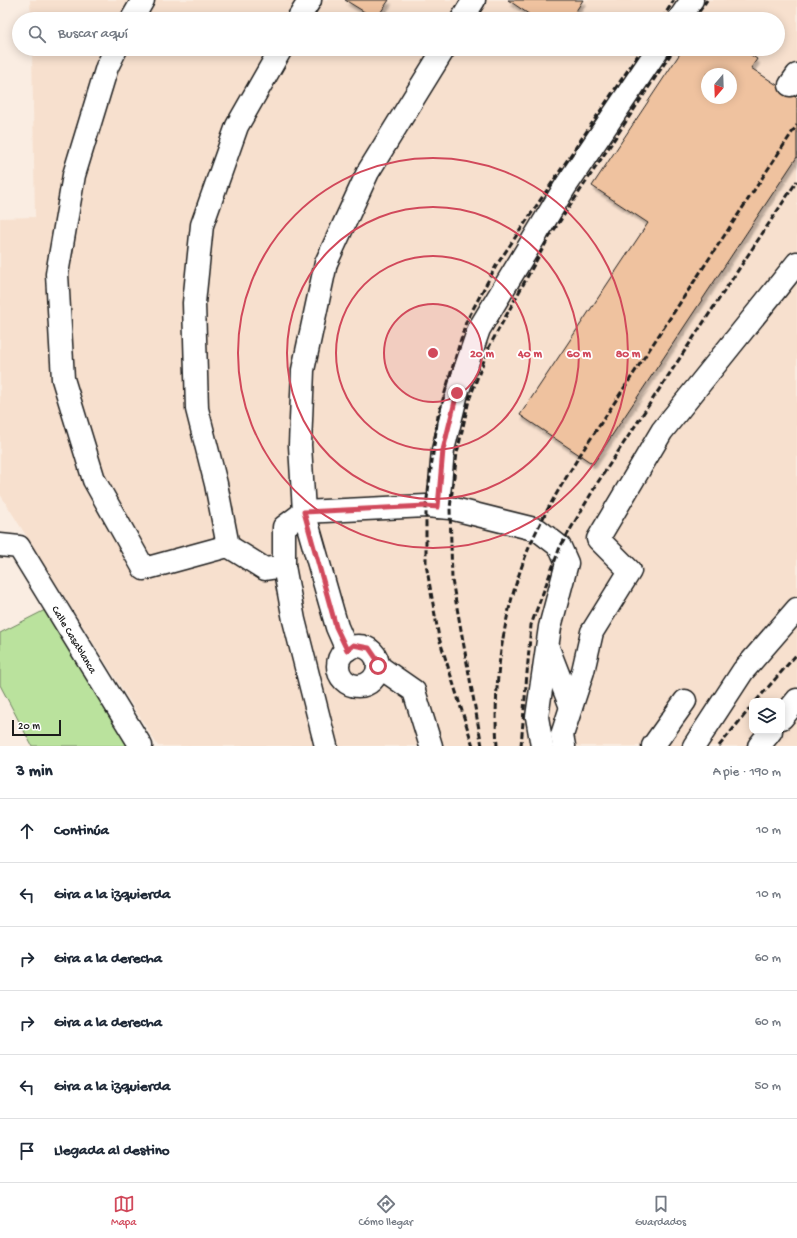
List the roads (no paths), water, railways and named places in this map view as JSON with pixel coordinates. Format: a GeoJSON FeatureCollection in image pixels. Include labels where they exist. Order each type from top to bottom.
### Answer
{"type":"FeatureCollection","features":[{"type":"Feature","properties":{"kind":"street"},"geometry":{"type":"LineString","coordinates":[[136,12],[142,0]]}},
{"type":"Feature","properties":{"kind":"street"},"geometry":{"type":"LineString","coordinates":[[302,12],[310,0]]}},
{"type":"Feature","properties":{"kind":"street"},"geometry":{"type":"LineString","coordinates":[[466,12],[474,0]]}},
{"type":"Feature","properties":{"kind":"street"},"geometry":{"type":"LineString","coordinates":[[684,12],[692,0]]}},
{"type":"Feature","properties":{"kind":"street"},"geometry":{"type":"LineString","coordinates":[[112,56],[106,67],[74,175],[56,274],[63,379],[94,480],[144,569],[228,546],[266,569],[284,566]]}},
{"type":"Feature","properties":{"kind":"street"},"geometry":{"type":"LineString","coordinates":[[228,546],[216,484],[197,409],[194,303],[202,225],[237,126],[277,56]]}},
{"type":"Feature","properties":{"kind":"street"},"geometry":{"type":"LineString","coordinates":[[347,650],[336,627],[304,512],[300,445],[303,370],[326,263],[368,172],[440,56]]}},
{"type":"Feature","properties":{"kind":"street"},"geometry":{"type":"LineString","coordinates":[[438,507],[443,450],[457,393],[479,329],[565,187],[653,56]]}},
{"type":"Feature","properties":{"kind":"street"},"geometry":{"type":"LineString","coordinates":[[564,746],[562,735],[583,671],[592,632],[630,572],[598,539],[662,431],[797,263]]}},
{"type":"Feature","properties":{"kind":"street"},"geometry":{"type":"LineString","coordinates":[[326,746],[294,620],[284,566],[284,526],[304,512],[426,506],[450,508],[538,530],[560,547],[567,563],[550,627],[537,717],[542,746]]}},
{"type":"Feature","properties":{"kind":"street","name":"Calle Casablanca"},"geometry":{"type":"LineString","coordinates":[[0,545],[19,547],[141,746]]}},
{"type":"Feature","properties":{"kind":"street"},"geometry":{"type":"LineString","coordinates":[[694,746],[743,671],[797,609]]}},
{"type":"Feature","properties":{"kind":"street"},"geometry":{"type":"LineString","coordinates":[[353,645],[369,648],[378,661],[378,666],[376,677],[363,686],[347,684],[337,671],[340,655],[353,645]]}},
{"type":"Feature","properties":{"kind":"street"},"geometry":{"type":"LineString","coordinates":[[547,645],[571,707]]}},
{"type":"Feature","properties":{"kind":"street"},"geometry":{"type":"LineString","coordinates":[[378,666],[414,692],[431,746]]}},
{"type":"Feature","properties":{"kind":"street"},"geometry":{"type":"LineString","coordinates":[[785,714],[797,700]]}},
{"type":"Feature","properties":{"kind":"street"},"geometry":{"type":"LineString","coordinates":[[653,746],[685,701]]}},
{"type":"Feature","properties":{"kind":"street"},"geometry":{"type":"LineString","coordinates":[[759,746],[769,734]]}},
{"type":"Feature","properties":{"kind":"railway"},"geometry":{"type":"LineString","coordinates":[[666,12],[674,0]]}},
{"type":"Feature","properties":{"kind":"railway"},"geometry":{"type":"LineString","coordinates":[[699,12],[707,0]]}},
{"type":"Feature","properties":{"kind":"railway"},"geometry":{"type":"LineString","coordinates":[[473,746],[439,638],[426,564],[426,506],[438,416],[466,322],[496,266],[637,56]]}},
{"type":"Feature","properties":{"kind":"railway"},"geometry":{"type":"LineString","coordinates":[[482,746],[452,580],[450,508],[457,453],[469,400],[489,347],[548,239],[669,56]]}},
{"type":"Feature","properties":{"kind":"railway"},"geometry":{"type":"LineString","coordinates":[[497,746],[496,700],[504,630],[523,563],[535,534],[556,494],[580,455],[797,125]]}},
{"type":"Feature","properties":{"kind":"railway"},"geometry":{"type":"LineString","coordinates":[[521,746],[531,625],[560,547],[598,482],[797,181]]}},
{"type":"Feature","properties":{"kind":"railway"},"geometry":{"type":"LineString","coordinates":[[759,698],[797,654]]}},
{"type":"Feature","properties":{"kind":"railway"},"geometry":{"type":"LineString","coordinates":[[719,746],[749,710]]}}]}
